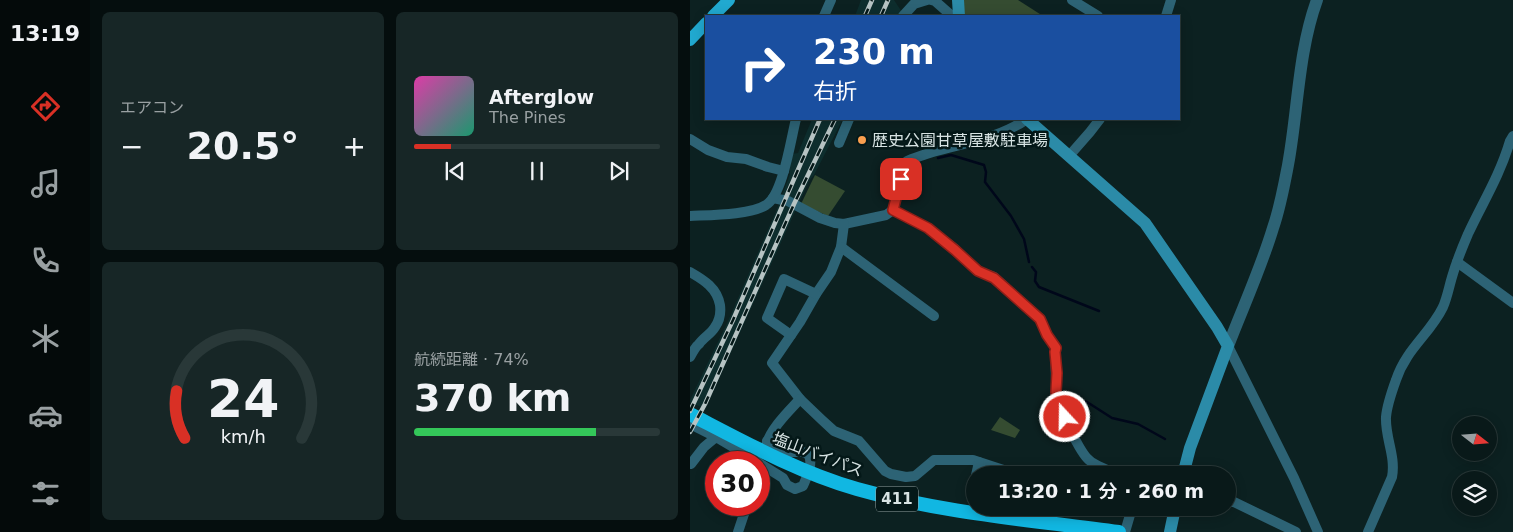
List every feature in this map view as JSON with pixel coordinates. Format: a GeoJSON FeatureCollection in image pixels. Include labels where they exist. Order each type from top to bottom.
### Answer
{"type":"FeatureCollection","features":[{"type":"Feature","properties":{"kind":"highway","name":"塩山バイパス"},"geometry":{"type":"LineString","coordinates":[[690,414],[774,458],[856,489],[913,503],[966,509]]}},
{"type":"Feature","properties":{"kind":"highway","name":"塩山バイパス"},"geometry":{"type":"LineString","coordinates":[[1016,516],[1119,532]]}},
{"type":"Feature","properties":{"kind":"main road"},"geometry":{"type":"LineString","coordinates":[[714,15],[729,0]]}},
{"type":"Feature","properties":{"kind":"main road"},"geometry":{"type":"LineString","coordinates":[[958,0],[959,15]]}},
{"type":"Feature","properties":{"kind":"main road"},"geometry":{"type":"LineString","coordinates":[[690,40],[705,24]]}},
{"type":"Feature","properties":{"kind":"main road"},"geometry":{"type":"LineString","coordinates":[[1028,120],[1140,216],[1212,319],[1228,346],[1190,448],[1185,466]]}},
{"type":"Feature","properties":{"kind":"main road"},"geometry":{"type":"LineString","coordinates":[[1170,532],[1173,516]]}},
{"type":"Feature","properties":{"kind":"street"},"geometry":{"type":"LineString","coordinates":[[824,15],[831,0]]}},
{"type":"Feature","properties":{"kind":"street"},"geometry":{"type":"LineString","coordinates":[[904,15],[914,4],[927,0]]}},
{"type":"Feature","properties":{"kind":"street"},"geometry":{"type":"LineString","coordinates":[[931,0],[935,1],[951,15]]}},
{"type":"Feature","properties":{"kind":"street"},"geometry":{"type":"LineString","coordinates":[[1072,0],[1096,15]]}},
{"type":"Feature","properties":{"kind":"street"},"geometry":{"type":"LineString","coordinates":[[1166,15],[1171,0]]}},
{"type":"Feature","properties":{"kind":"street"},"geometry":{"type":"LineString","coordinates":[[1317,0],[1305,44],[1294,131],[1281,202],[1259,269],[1228,346],[1294,478],[1318,532]]}},
{"type":"Feature","properties":{"kind":"street"},"geometry":{"type":"LineString","coordinates":[[690,216],[743,212],[766,206],[773,198],[784,171],[796,120]]}},
{"type":"Feature","properties":{"kind":"street"},"geometry":{"type":"LineString","coordinates":[[839,143],[849,120]]}},
{"type":"Feature","properties":{"kind":"street"},"geometry":{"type":"LineString","coordinates":[[773,198],[788,201],[834,223],[844,224],[886,215],[893,210],[907,161],[920,155],[986,139],[1025,120]]}},
{"type":"Feature","properties":{"kind":"street"},"geometry":{"type":"LineString","coordinates":[[1069,156],[1099,120]]}},
{"type":"Feature","properties":{"kind":"street"},"geometry":{"type":"LineString","coordinates":[[1368,532],[1392,477],[1394,468],[1386,416],[1400,369],[1411,349],[1436,319],[1444,306],[1457,262],[1468,234],[1505,159],[1510,140],[1513,136]]}},
{"type":"Feature","properties":{"kind":"street"},"geometry":{"type":"LineString","coordinates":[[690,139],[708,150],[727,157],[746,159],[784,171]]}},
{"type":"Feature","properties":{"kind":"street"},"geometry":{"type":"LineString","coordinates":[[1505,159],[1513,168]]}},
{"type":"Feature","properties":{"kind":"street"},"geometry":{"type":"LineString","coordinates":[[893,210],[928,228],[978,271],[994,278],[1040,319],[1047,335],[1056,348],[1056,392],[1058,401],[1080,448],[1089,461],[1100,466]]}},
{"type":"Feature","properties":{"kind":"street"},"geometry":{"type":"LineString","coordinates":[[844,224],[841,247],[831,272],[772,363],[800,399],[834,431],[859,441],[885,471],[891,474],[906,477],[915,476],[934,460],[973,460],[991,466]]}},
{"type":"Feature","properties":{"kind":"street"},"geometry":{"type":"LineString","coordinates":[[841,247],[934,316]]}},
{"type":"Feature","properties":{"kind":"street"},"geometry":{"type":"LineString","coordinates":[[1457,262],[1513,303]]}},
{"type":"Feature","properties":{"kind":"street"},"geometry":{"type":"LineString","coordinates":[[690,272],[713,289],[718,296],[721,310],[717,326],[699,343],[690,357]]}},
{"type":"Feature","properties":{"kind":"street"},"geometry":{"type":"LineString","coordinates":[[791,335],[767,318],[784,279],[816,294]]}},
{"type":"Feature","properties":{"kind":"street"},"geometry":{"type":"LineString","coordinates":[[764,451],[767,442],[780,421],[800,399]]}},
{"type":"Feature","properties":{"kind":"street"},"geometry":{"type":"LineString","coordinates":[[690,424],[739,451]]}},
{"type":"Feature","properties":{"kind":"street"},"geometry":{"type":"LineString","coordinates":[[691,464],[704,447],[716,437]]}},
{"type":"Feature","properties":{"kind":"street"},"geometry":{"type":"LineString","coordinates":[[767,442],[790,452],[810,454],[812,460],[803,486],[795,489],[787,485],[783,478],[770,470]]}},
{"type":"Feature","properties":{"kind":"street"},"geometry":{"type":"LineString","coordinates":[[978,466],[979,462]]}},
{"type":"Feature","properties":{"kind":"street"},"geometry":{"type":"LineString","coordinates":[[1236,503],[1296,532]]}},
{"type":"Feature","properties":{"kind":"street"},"geometry":{"type":"LineString","coordinates":[[738,532],[743,516]]}},
{"type":"Feature","properties":{"kind":"street"},"geometry":{"type":"LineString","coordinates":[[1125,532],[1130,516]]}},
{"type":"Feature","properties":{"kind":"shaded area"},"geometry":{"type":"Polygon","coordinates":[[[861,0],[894,0],[902,12],[900,15],[855,15],[861,0]]]}},
{"type":"Feature","properties":{"kind":"shaded area"},"geometry":{"type":"Polygon","coordinates":[[[812,120],[842,120],[809,181],[705,409],[690,402],[690,400],[729,319],[777,209],[790,174],[789,168],[792,154],[798,153],[812,120]]]}},
{"type":"Feature","properties":{"kind":"green space"},"geometry":{"type":"Polygon","coordinates":[[[959,0],[1018,0],[1041,15],[960,15],[959,0]]]}},
{"type":"Feature","properties":{"kind":"green space"},"geometry":{"type":"Polygon","coordinates":[[[815,175],[845,191],[828,216],[801,204],[815,175]]]}},
{"type":"Feature","properties":{"kind":"green space"},"geometry":{"type":"Polygon","coordinates":[[[1000,417],[1020,430],[1015,438],[991,430],[1000,417]]]}},
{"type":"Feature","properties":{"kind":"waterway"},"geometry":{"type":"LineString","coordinates":[[938,158],[951,155],[984,165],[986,172],[985,182],[1011,216],[1024,239],[1029,262]]}},
{"type":"Feature","properties":{"kind":"waterway"},"geometry":{"type":"LineString","coordinates":[[1032,267],[1036,272],[1035,281],[1039,287],[1099,311]]}},
{"type":"Feature","properties":{"kind":"waterway"},"geometry":{"type":"LineString","coordinates":[[1063,392],[1076,400],[1087,402],[1112,418],[1138,424],[1165,439]]}},
{"type":"Feature","properties":{"kind":"railway"},"geometry":{"type":"LineString","coordinates":[[865,15],[872,0]]}},
{"type":"Feature","properties":{"kind":"railway"},"geometry":{"type":"LineString","coordinates":[[881,15],[888,0]]}},
{"type":"Feature","properties":{"kind":"railway"},"geometry":{"type":"LineString","coordinates":[[690,411],[733,320],[820,120]]}},
{"type":"Feature","properties":{"kind":"railway"},"geometry":{"type":"LineString","coordinates":[[690,432],[705,404],[794,204],[835,120]]}},
{"type":"Feature","properties":{"kind":"place","name":"歴史公園甘草屋敷駐車場"},"geometry":{"type":"Point","coordinates":[862,140]}},
{"type":"Feature","properties":{"kind":"route"},"geometry":{"type":"LineString","coordinates":[[901,179],[893,210],[928,228],[978,271],[994,278],[1040,319],[1047,335],[1056,348],[1056,392],[1065,417]]}}]}
